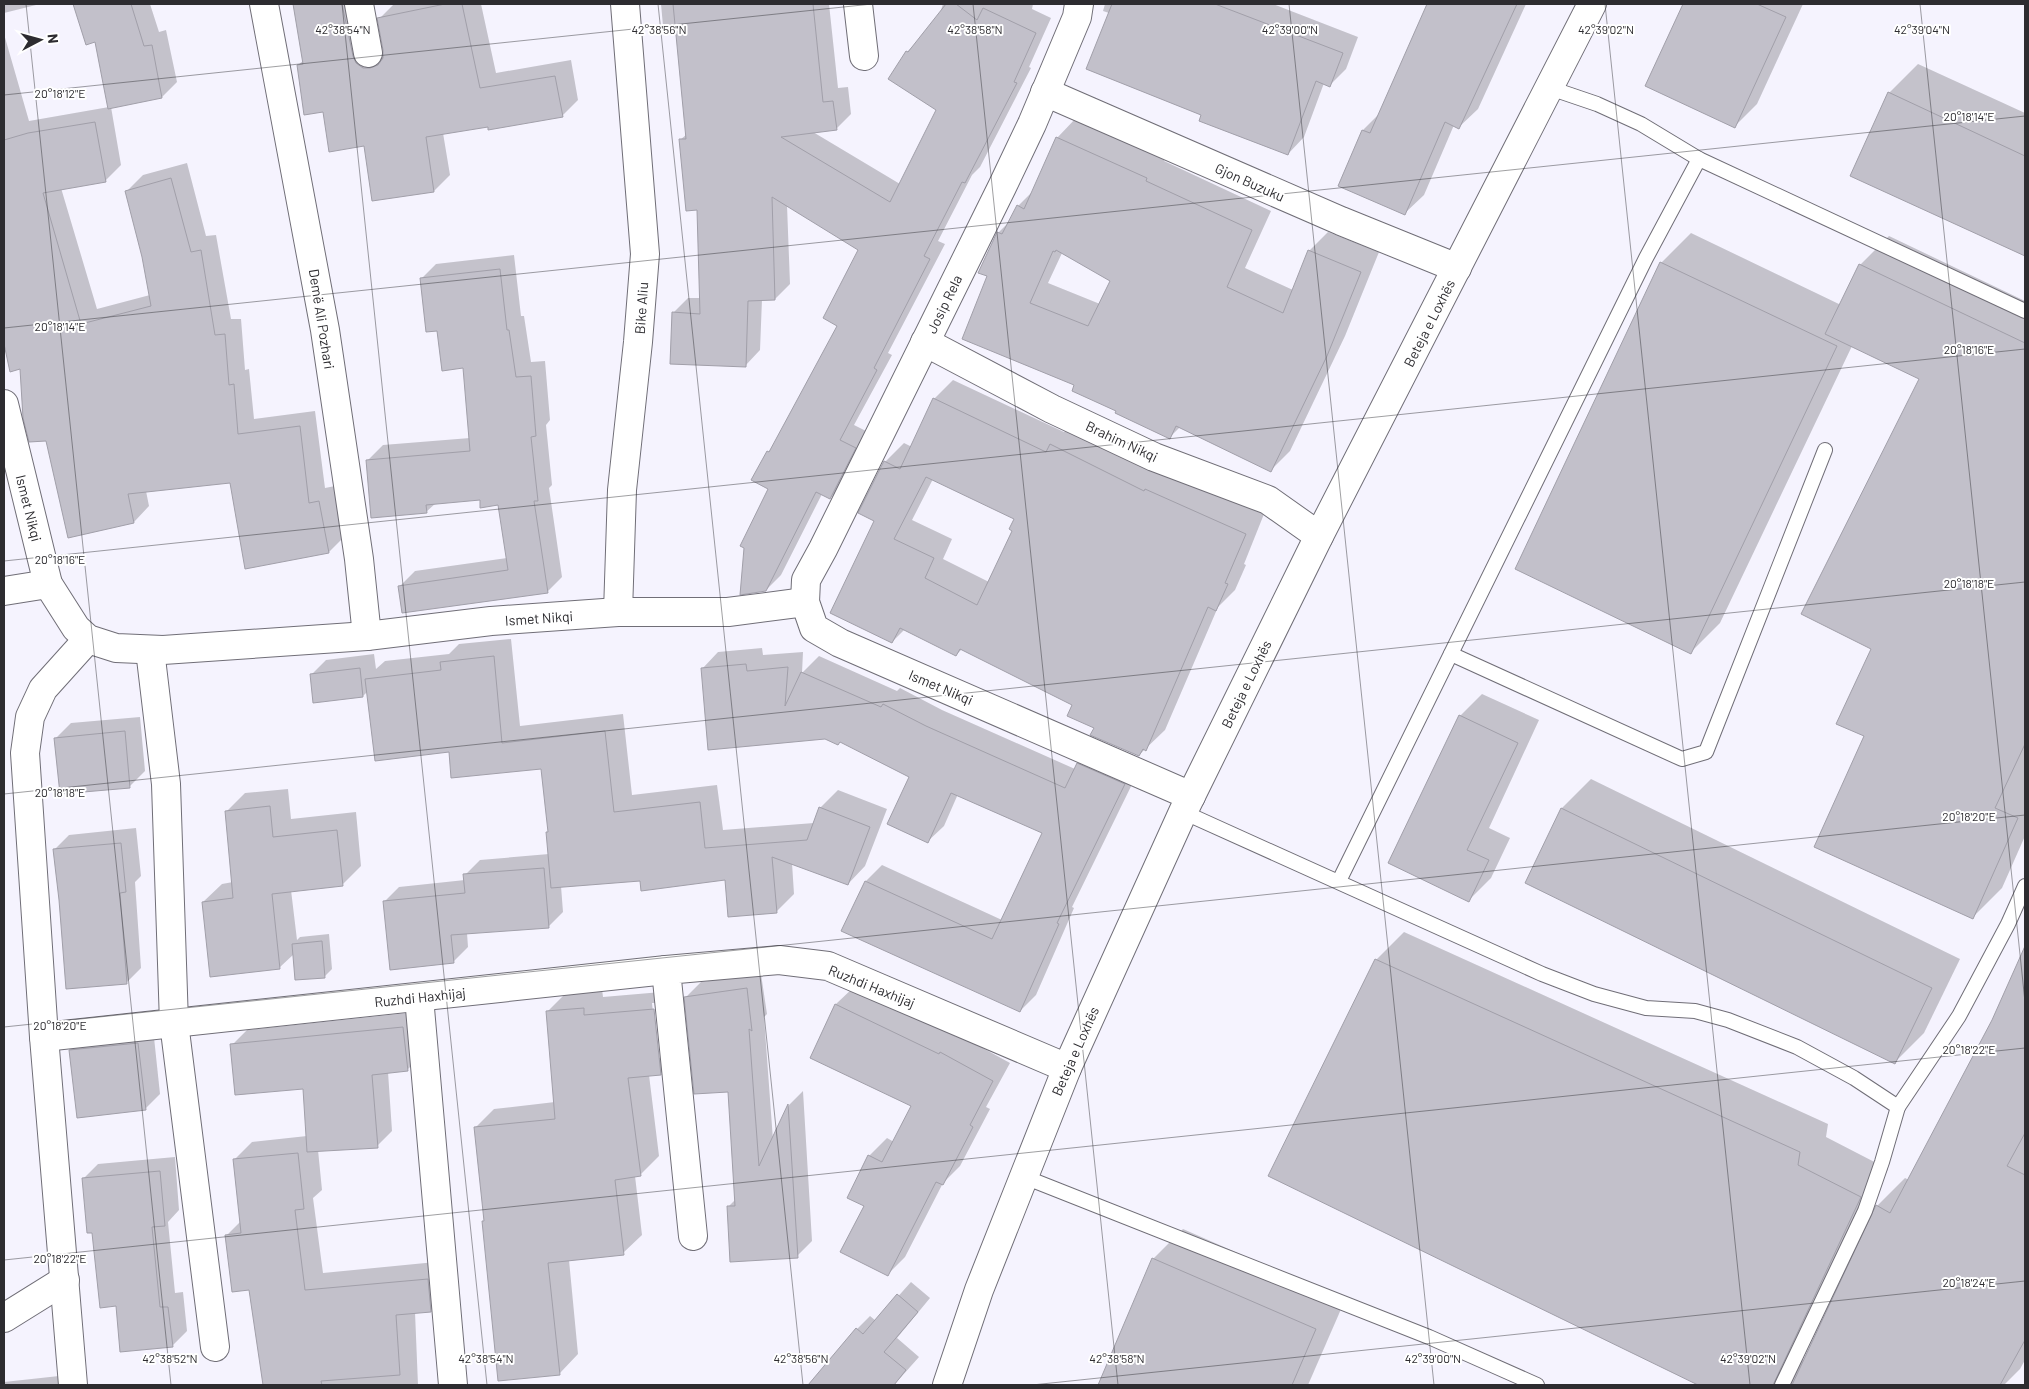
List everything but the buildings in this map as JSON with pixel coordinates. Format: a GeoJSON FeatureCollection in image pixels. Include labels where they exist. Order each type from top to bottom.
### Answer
{"type":"FeatureCollection","features":[{"type":"Feature","properties":{"kind":"street","name":"Demë Ali Pozhari"},"geometry":{"type":"LineString","coordinates":[[264,4],[325,330],[358,559],[367,636]]}},
{"type":"Feature","properties":{"kind":"street"},"geometry":{"type":"LineString","coordinates":[[359,4],[368,53]]}},
{"type":"Feature","properties":{"kind":"street","name":"Bike Aliu"},"geometry":{"type":"LineString","coordinates":[[618,612],[622,490],[638,342],[645,254],[625,4]]}},
{"type":"Feature","properties":{"kind":"street"},"geometry":{"type":"LineString","coordinates":[[858,4],[864,56]]}},
{"type":"Feature","properties":{"kind":"street","name":"Josip Rela"},"geometry":{"type":"LineString","coordinates":[[805,602],[806,580],[1002,187],[1077,16],[1079,4]]}},
{"type":"Feature","properties":{"kind":"street","name":"Beteja e Loxhës"},"geometry":{"type":"LineString","coordinates":[[947,1385],[978,1290],[1022,1176],[1067,1068],[1187,804],[1319,536],[1547,88],[1592,4]]}},
{"type":"Feature","properties":{"kind":"street","name":"Gjon Buzuku"},"geometry":{"type":"LineString","coordinates":[[1045,92],[1341,221],[1457,268]]}},
{"type":"Feature","properties":{"kind":"street","name":"Brahim Nikqi"},"geometry":{"type":"LineString","coordinates":[[925,342],[1052,409],[1154,457],[1268,500],[1319,536]]}},
{"type":"Feature","properties":{"kind":"street","name":"Ismet Nikqi"},"geometry":{"type":"LineString","coordinates":[[4,404],[48,584],[76,628],[88,639],[116,648],[150,650],[367,636],[491,621],[618,612],[728,612],[805,602],[814,628],[840,643],[1187,804]]}},
{"type":"Feature","properties":{"kind":"street"},"geometry":{"type":"LineString","coordinates":[[4,591],[48,584]]}},
{"type":"Feature","properties":{"kind":"street"},"geometry":{"type":"LineString","coordinates":[[73,1385],[44,1037],[25,753],[30,717],[43,689],[88,639]]}},
{"type":"Feature","properties":{"kind":"street"},"geometry":{"type":"LineString","coordinates":[[150,650],[166,784],[174,1023],[214,1347]]}},
{"type":"Feature","properties":{"kind":"street","name":"Ruzhdi Haxhijaj"},"geometry":{"type":"LineString","coordinates":[[44,1037],[666,970],[778,960],[828,966],[1067,1068]]}},
{"type":"Feature","properties":{"kind":"street"},"geometry":{"type":"LineString","coordinates":[[666,970],[693,1236]]}},
{"type":"Feature","properties":{"kind":"street"},"geometry":{"type":"LineString","coordinates":[[419,997],[452,1385]]}},
{"type":"Feature","properties":{"kind":"street"},"geometry":{"type":"LineString","coordinates":[[4,1318],[65,1280]]}},
{"type":"Feature","properties":{"kind":"lane"},"geometry":{"type":"LineString","coordinates":[[1547,88],[1597,104],[1641,124],[1699,159],[2025,311]]}},
{"type":"Feature","properties":{"kind":"lane"},"geometry":{"type":"LineString","coordinates":[[1339,881],[1646,258],[1699,159]]}},
{"type":"Feature","properties":{"kind":"lane"},"geometry":{"type":"LineString","coordinates":[[1451,654],[1682,759],[1706,752],[1824,450]]}},
{"type":"Feature","properties":{"kind":"lane"},"geometry":{"type":"LineString","coordinates":[[1187,804],[1339,881],[1542,974],[1594,994],[1646,1008],[1695,1011],[1728,1020],[1797,1047],[1854,1078],[1898,1107]]}},
{"type":"Feature","properties":{"kind":"lane"},"geometry":{"type":"LineString","coordinates":[[1782,1385],[1865,1211],[1898,1107],[1959,1016],[2008,924],[2025,886]]}},
{"type":"Feature","properties":{"kind":"lane"},"geometry":{"type":"LineString","coordinates":[[1022,1176],[1428,1337],[1537,1385]]}}]}
